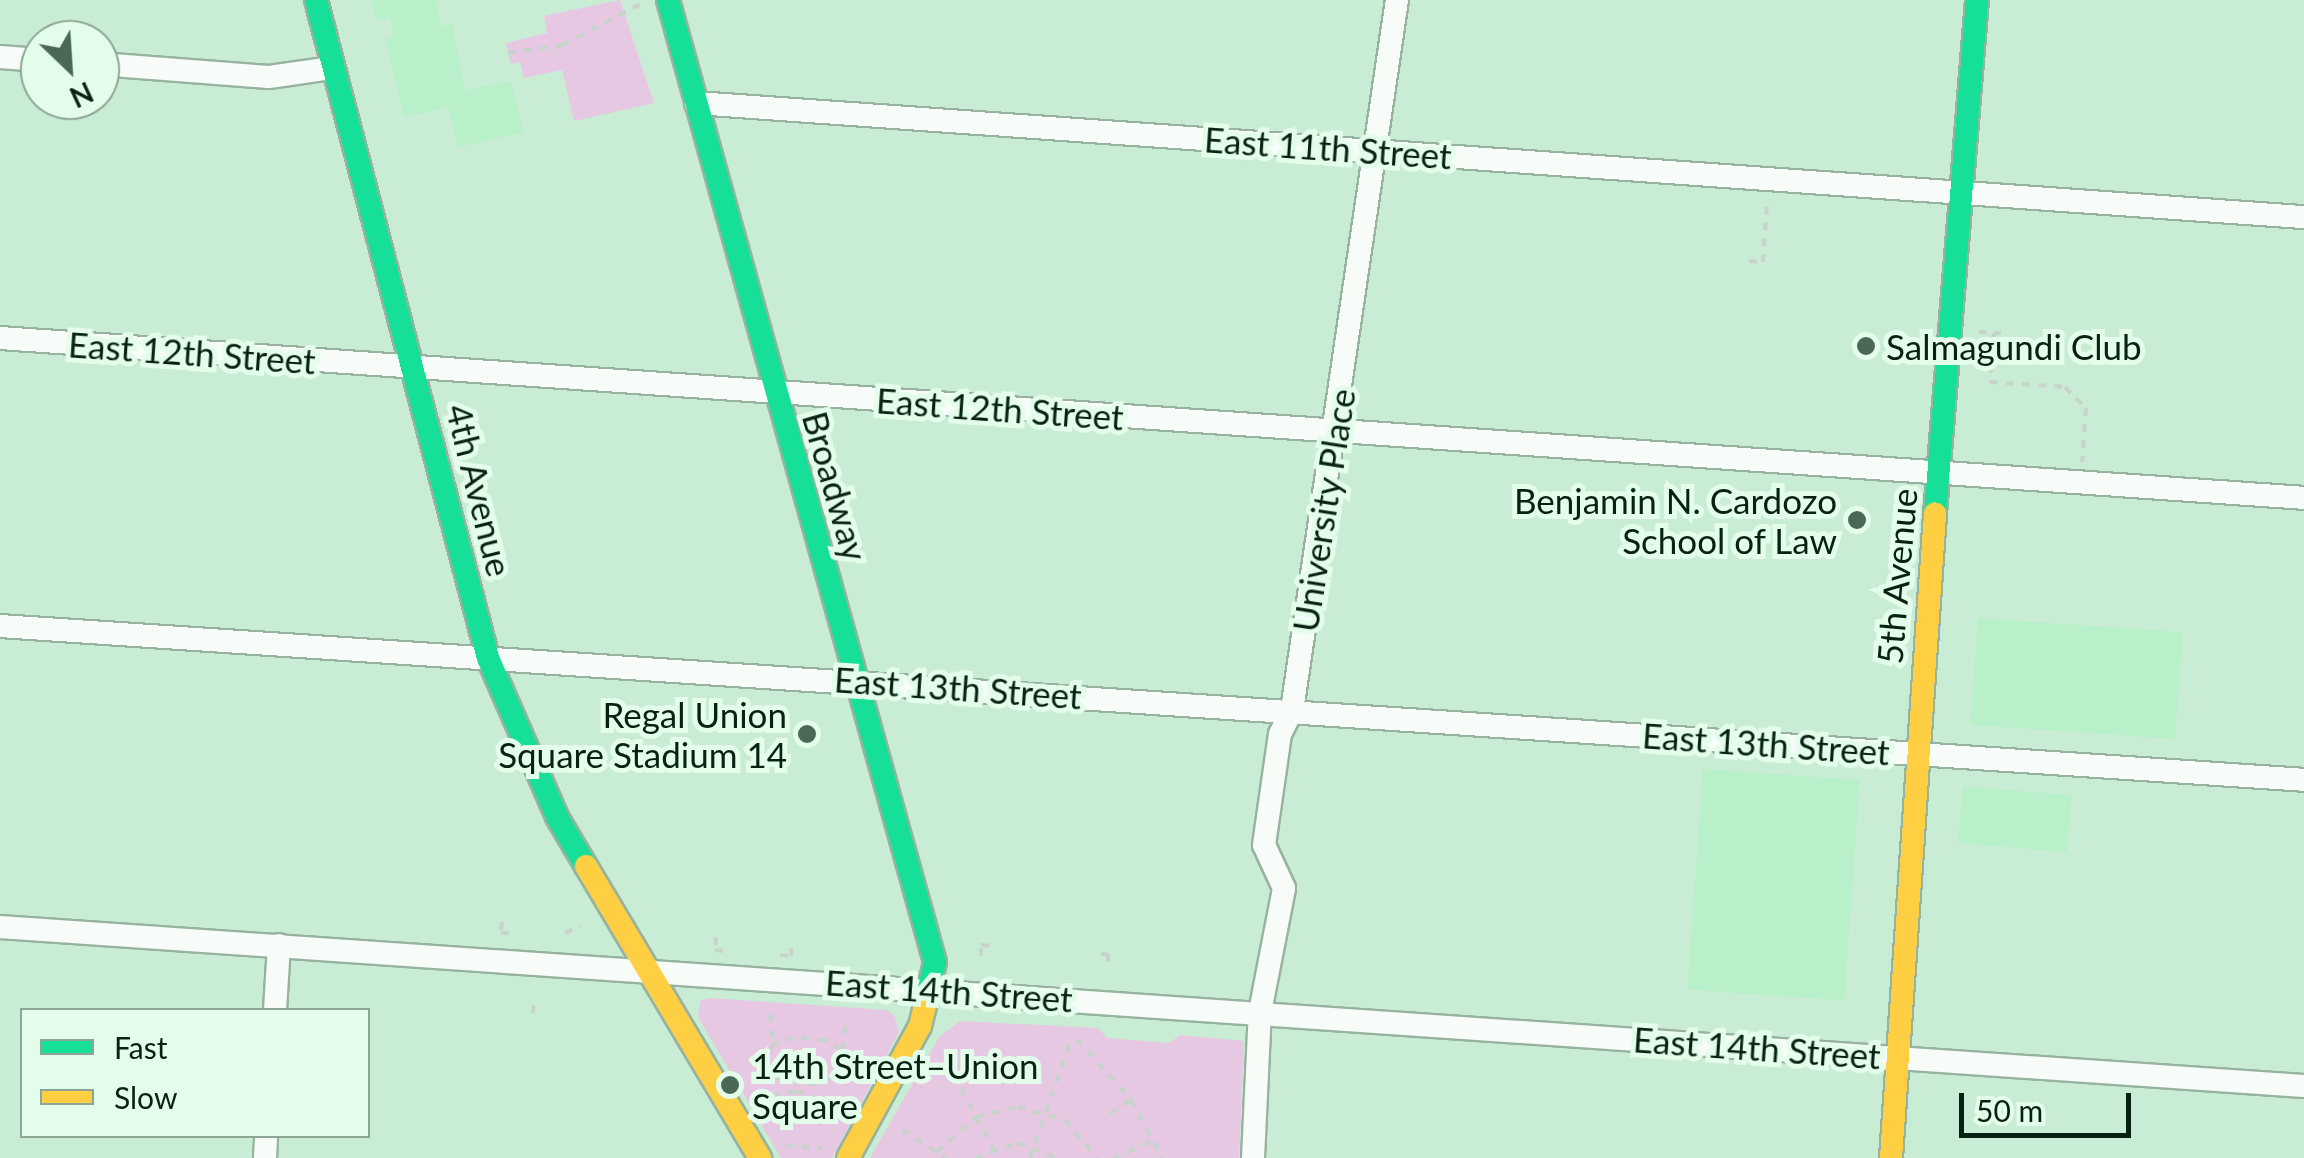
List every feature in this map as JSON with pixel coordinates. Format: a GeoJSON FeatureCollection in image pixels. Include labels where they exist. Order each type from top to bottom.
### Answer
{"type":"FeatureCollection","features":[{"type":"Feature","properties":{"kind":"main road","name":"4th Avenue"},"geometry":{"type":"LineString","coordinates":[[316,0],[488,658],[557,817],[760,1158]]}},
{"type":"Feature","properties":{"kind":"main road","name":"5th Avenue"},"geometry":{"type":"LineString","coordinates":[[1890,1158],[1915,754],[1977,0]]}},
{"type":"Feature","properties":{"kind":"main road","name":"Broadway"},"geometry":{"type":"LineString","coordinates":[[658,2],[696,103],[774,392],[931,940],[931,989],[920,1026],[837,1153]]}},
{"type":"Feature","properties":{"kind":"street","name":"University Place"},"geometry":{"type":"LineString","coordinates":[[1252,1158],[1260,1012],[1284,888],[1264,844],[1280,734],[1292,710],[1336,432],[1397,0]]}},
{"type":"Feature","properties":{"kind":"street"},"geometry":{"type":"LineString","coordinates":[[120,66],[269,77],[332,68]]}},
{"type":"Feature","properties":{"kind":"street","name":"East 11th Street"},"geometry":{"type":"LineString","coordinates":[[696,103],[2304,217]]}},
{"type":"Feature","properties":{"kind":"street","name":"East 12th Street"},"geometry":{"type":"LineString","coordinates":[[0,338],[2304,498]]}},
{"type":"Feature","properties":{"kind":"street","name":"East 13th Street"},"geometry":{"type":"LineString","coordinates":[[0,626],[856,680],[2304,780]]}},
{"type":"Feature","properties":{"kind":"street","name":"East 14th Street"},"geometry":{"type":"LineString","coordinates":[[0,927],[646,968],[2304,1086]]}},
{"type":"Feature","properties":{"kind":"street"},"geometry":{"type":"LineString","coordinates":[[275,1008],[279,945]]}},
{"type":"Feature","properties":{"kind":"path"},"geometry":{"type":"LineString","coordinates":[[508,53],[562,45],[658,2]]}},
{"type":"Feature","properties":{"kind":"path"},"geometry":{"type":"LineString","coordinates":[[1749,261],[1763,262],[1767,202]]}},
{"type":"Feature","properties":{"kind":"path"},"geometry":{"type":"LineString","coordinates":[[1978,332],[1998,333],[1990,382],[2065,387],[2086,408],[2081,482]]}},
{"type":"Feature","properties":{"kind":"path"},"geometry":{"type":"LineString","coordinates":[[502,922],[502,932],[515,934]]}},
{"type":"Feature","properties":{"kind":"path"},"geometry":{"type":"LineString","coordinates":[[565,933],[580,926]]}},
{"type":"Feature","properties":{"kind":"path"},"geometry":{"type":"LineString","coordinates":[[716,936],[715,950],[724,951]]}},
{"type":"Feature","properties":{"kind":"path"},"geometry":{"type":"LineString","coordinates":[[780,955],[791,956],[792,942]]}},
{"type":"Feature","properties":{"kind":"path"},"geometry":{"type":"LineString","coordinates":[[980,956],[981,945],[992,946]]}},
{"type":"Feature","properties":{"kind":"path"},"geometry":{"type":"LineString","coordinates":[[1101,954],[1108,954],[1108,962]]}},
{"type":"Feature","properties":{"kind":"path"},"geometry":{"type":"LineString","coordinates":[[533,1013],[534,1000]]}},
{"type":"Feature","properties":{"kind":"path"},"geometry":{"type":"LineString","coordinates":[[770,1014],[772,1044],[765,1058],[768,1070],[847,1110]]}},
{"type":"Feature","properties":{"kind":"path"},"geometry":{"type":"LineString","coordinates":[[756,1100],[802,1088],[844,1071],[842,1050],[847,1018]]}},
{"type":"Feature","properties":{"kind":"path"},"geometry":{"type":"LineString","coordinates":[[772,1044],[810,1037],[842,1050]]}},
{"type":"Feature","properties":{"kind":"path"},"geometry":{"type":"LineString","coordinates":[[1030,1158],[1074,1039],[1131,1100],[1162,1158]]}},
{"type":"Feature","properties":{"kind":"path"},"geometry":{"type":"LineString","coordinates":[[946,1060],[998,1158]]}},
{"type":"Feature","properties":{"kind":"path"},"geometry":{"type":"LineString","coordinates":[[1110,1114],[1131,1100]]}},
{"type":"Feature","properties":{"kind":"path"},"geometry":{"type":"LineString","coordinates":[[937,1152],[976,1116],[1018,1107],[1046,1112],[1077,1129],[1097,1158]]}},
{"type":"Feature","properties":{"kind":"path"},"geometry":{"type":"LineString","coordinates":[[902,1130],[946,1158]]}},
{"type":"Feature","properties":{"kind":"path"},"geometry":{"type":"LineString","coordinates":[[1113,1158],[1154,1140]]}},
{"type":"Feature","properties":{"kind":"path"},"geometry":{"type":"LineString","coordinates":[[781,1144],[837,1153]]}},
{"type":"Feature","properties":{"kind":"path"},"geometry":{"type":"LineString","coordinates":[[974,1158],[992,1147],[1034,1146],[1057,1158]]}},
{"type":"Feature","properties":{"kind":"shaded area"},"geometry":{"type":"Polygon","coordinates":[[[371,0],[436,0],[441,26],[452,24],[465,90],[511,81],[523,132],[458,147],[449,107],[404,117],[386,39],[394,36],[390,18],[376,21],[371,0]]]}},
{"type":"Feature","properties":{"kind":"shaded area"},"geometry":{"type":"Polygon","coordinates":[[[620,0],[654,103],[574,121],[562,70],[524,78],[520,62],[511,64],[506,43],[547,33],[544,16],[620,0]]]}},
{"type":"Feature","properties":{"kind":"shaded area"},"geometry":{"type":"Polygon","coordinates":[[[1978,618],[2183,632],[2175,739],[1971,725],[1978,618]]]}},
{"type":"Feature","properties":{"kind":"shaded area"},"geometry":{"type":"Polygon","coordinates":[[[1703,769],[1860,780],[1844,1000],[1688,989],[1703,769]]]}},
{"type":"Feature","properties":{"kind":"shaded area"},"geometry":{"type":"Polygon","coordinates":[[[1963,786],[2072,795],[2067,852],[1958,843],[1963,786]]]}},
{"type":"Feature","properties":{"kind":"shaded area"},"geometry":{"type":"Polygon","coordinates":[[[709,998],[887,1010],[895,1017],[899,1032],[832,1158],[781,1158],[698,1017],[700,1001],[709,998]]]}},
{"type":"Feature","properties":{"kind":"shaded area"},"geometry":{"type":"Polygon","coordinates":[[[960,1021],[1098,1028],[1107,1038],[1169,1043],[1180,1035],[1244,1041],[1239,1158],[870,1158],[939,1037],[960,1021]]]}},
{"type":"Feature","properties":{"kind":"traffic: fast"},"geometry":{"type":"LineString","coordinates":[[316,0],[488,658],[557,817],[586,866]]}},
{"type":"Feature","properties":{"kind":"traffic: fast"},"geometry":{"type":"LineString","coordinates":[[668,0],[935,962],[928,993]]}},
{"type":"Feature","properties":{"kind":"traffic: fast"},"geometry":{"type":"LineString","coordinates":[[1935,514],[1977,0]]}},
{"type":"Feature","properties":{"kind":"traffic: slow"},"geometry":{"type":"LineString","coordinates":[[1891,1158],[1935,514]]}},
{"type":"Feature","properties":{"kind":"traffic: slow"},"geometry":{"type":"LineString","coordinates":[[586,866],[760,1158]]}},
{"type":"Feature","properties":{"kind":"traffic: slow"},"geometry":{"type":"LineString","coordinates":[[848,1158],[920,1026],[928,993]]}},
{"type":"Feature","properties":{"kind":"place","name":"Salmagundi Club"},"geometry":{"type":"Point","coordinates":[1866,346]}},
{"type":"Feature","properties":{"kind":"place","name":"Benjamin N. Cardozo School of Law"},"geometry":{"type":"Point","coordinates":[1857,520]}},
{"type":"Feature","properties":{"kind":"place","name":"Regal Union Square Stadium 14"},"geometry":{"type":"Point","coordinates":[807,734]}},
{"type":"Feature","properties":{"kind":"place","name":"14th Street–Union Square"},"geometry":{"type":"Point","coordinates":[730,1085]}}]}
